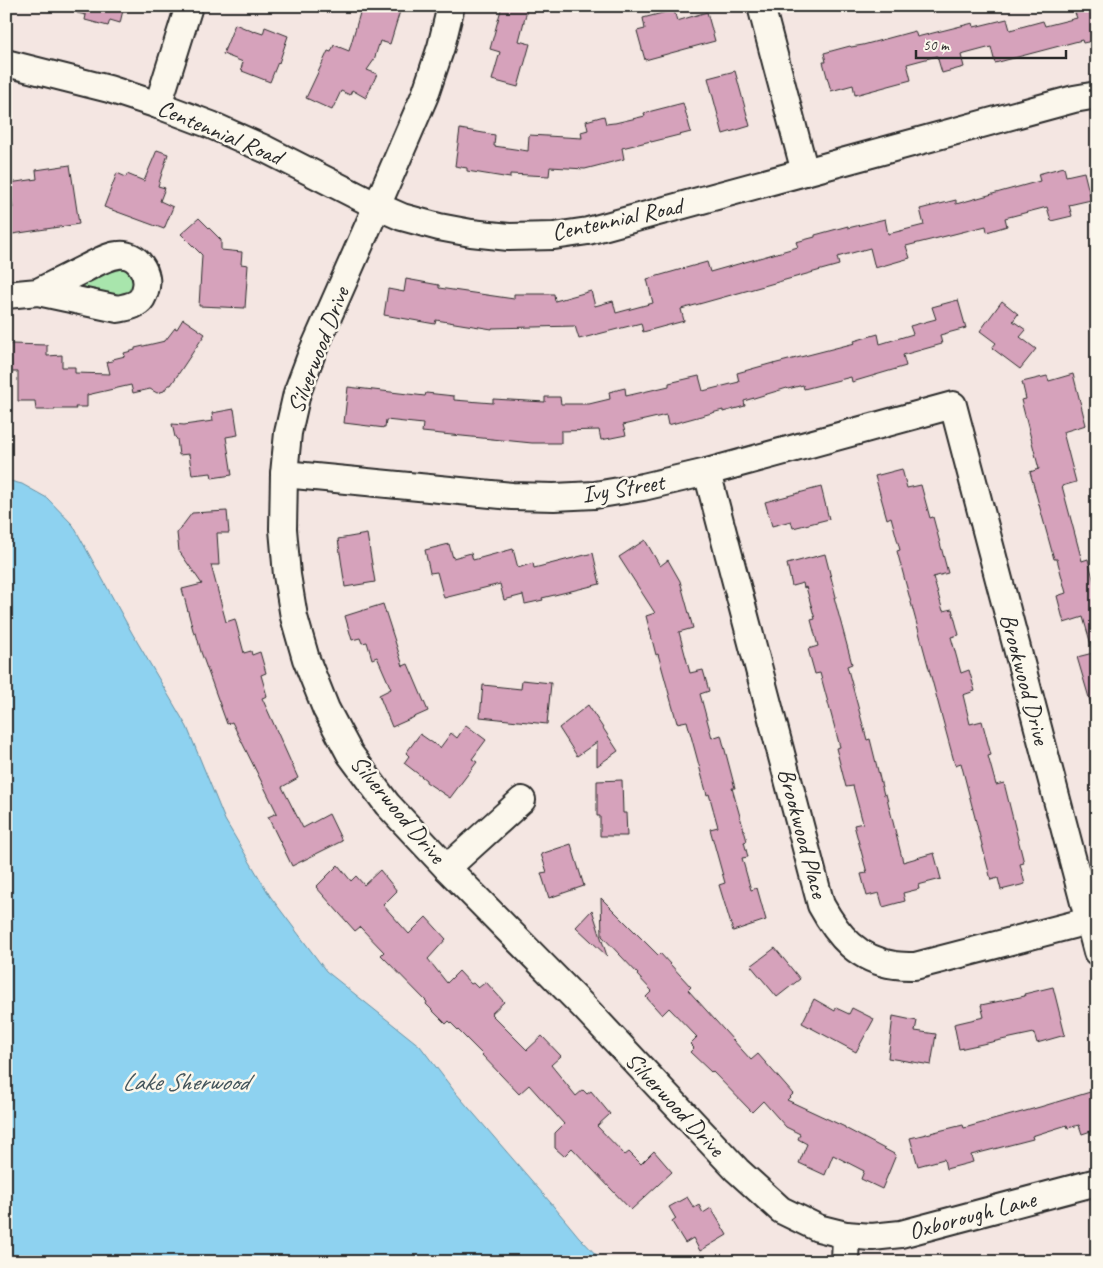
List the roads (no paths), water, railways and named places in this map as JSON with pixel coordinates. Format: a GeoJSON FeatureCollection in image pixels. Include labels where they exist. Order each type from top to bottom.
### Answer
{"type":"FeatureCollection","features":[{"type":"Feature","properties":{"kind":"street"},"geometry":{"type":"LineString","coordinates":[[158,105],[189,6]]}},
{"type":"Feature","properties":{"kind":"street","name":"Silverwood Drive"},"geometry":{"type":"LineString","coordinates":[[451,6],[441,47],[425,95],[312,354],[298,393],[288,433],[284,474],[283,529],[287,574],[294,617],[309,668],[326,709],[350,754],[387,804],[447,868],[584,1007],[737,1170],[781,1210],[818,1228],[846,1235]]}},
{"type":"Feature","properties":{"kind":"street"},"geometry":{"type":"LineString","coordinates":[[761,6],[804,172]]}},
{"type":"Feature","properties":{"kind":"street","name":"Centennial Road"},"geometry":{"type":"LineString","coordinates":[[6,63],[110,89],[211,125],[265,149],[402,217],[439,228],[509,236],[554,236],[588,230],[1074,99],[1097,95]]}},
{"type":"Feature","properties":{"kind":"street"},"geometry":{"type":"LineString","coordinates":[[6,295],[38,292]]}},
{"type":"Feature","properties":{"kind":"street","name":"Ivy Street"},"geometry":{"type":"LineString","coordinates":[[284,474],[512,496],[554,497],[595,495],[643,487],[707,472],[953,405]]}},
{"type":"Feature","properties":{"kind":"street","name":"Brookwood Drive"},"geometry":{"type":"LineString","coordinates":[[953,405],[1097,952]]}},
{"type":"Feature","properties":{"kind":"street","name":"Brookwood Place"},"geometry":{"type":"LineString","coordinates":[[707,472],[821,905],[841,937],[859,952],[876,961],[896,966],[915,966],[1088,921]]}},
{"type":"Feature","properties":{"kind":"street"},"geometry":{"type":"LineString","coordinates":[[447,868],[522,800]]}},
{"type":"Feature","properties":{"kind":"street","name":"Oxborough Lane"},"geometry":{"type":"LineString","coordinates":[[846,1235],[901,1234],[1097,1182]]}},
{"type":"Feature","properties":{"kind":"street"},"geometry":{"type":"LineString","coordinates":[[845,1262],[846,1235]]}},
{"type":"Feature","properties":{"kind":"water","name":"Lake Sherwood"},"geometry":{"type":"Polygon","coordinates":[[[6,480],[22,484],[47,498],[73,525],[132,633],[187,727],[225,820],[270,896],[326,971],[420,1046],[455,1092],[579,1237],[603,1262],[6,1262],[6,480]]]}}]}
